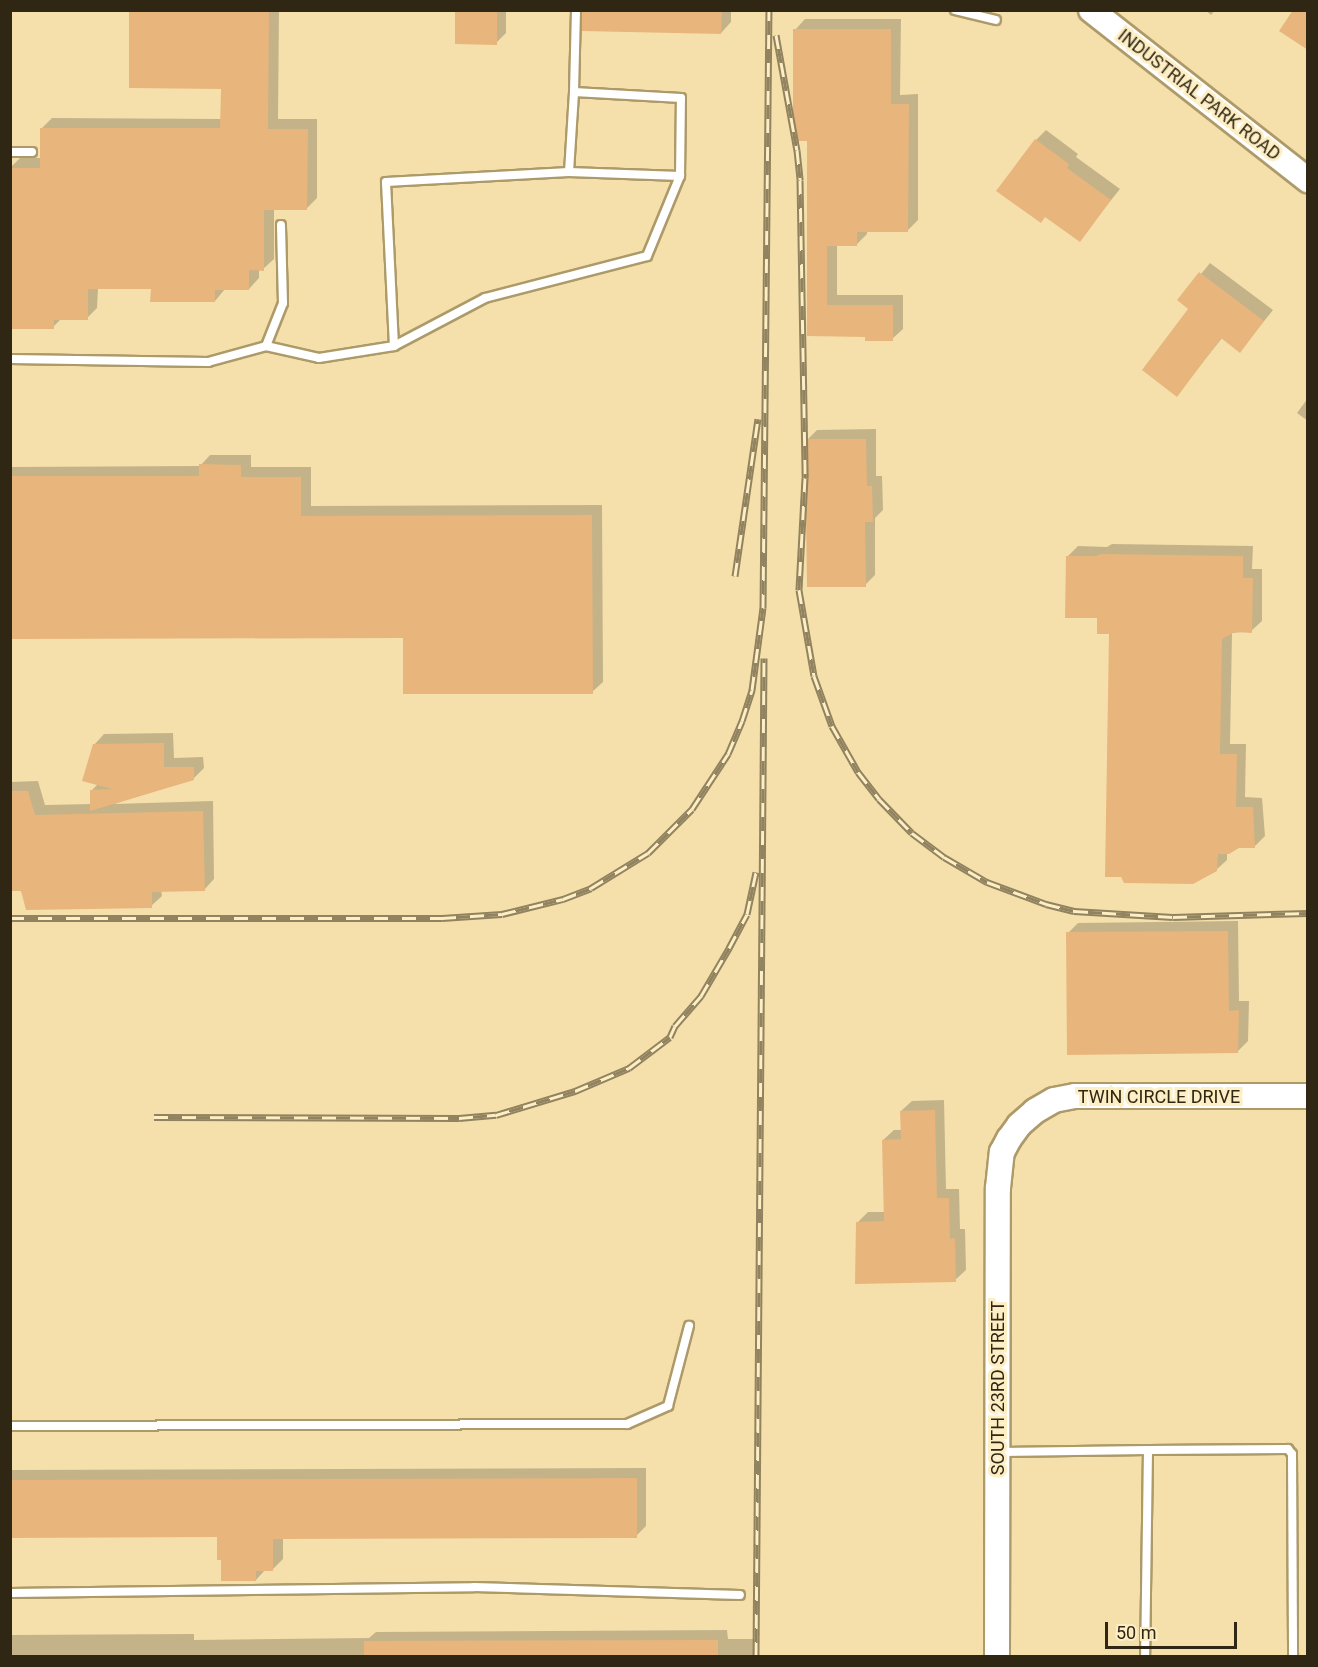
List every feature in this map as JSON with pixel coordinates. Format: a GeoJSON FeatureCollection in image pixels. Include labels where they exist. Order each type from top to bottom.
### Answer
{"type":"FeatureCollection","features":[{"type":"Feature","properties":{"kind":"street","name":"INDUSTRIAL PARK ROAD"},"geometry":{"type":"LineString","coordinates":[[1091,10],[1308,180]]}},
{"type":"Feature","properties":{"kind":"street","name":"TWIN CIRCLE DRIVE"},"geometry":{"type":"LineString","coordinates":[[1019,1125],[1035,1111],[1054,1100],[1075,1096],[1308,1096]]}},
{"type":"Feature","properties":{"kind":"street","name":"SOUTH 23RD STREET"},"geometry":{"type":"LineString","coordinates":[[997,1656],[998,1188],[1002,1152],[1019,1125]]}},
{"type":"Feature","properties":{"kind":"lane"},"geometry":{"type":"LineString","coordinates":[[569,172],[576,10]]}},
{"type":"Feature","properties":{"kind":"lane"},"geometry":{"type":"LineString","coordinates":[[955,10],[996,20]]}},
{"type":"Feature","properties":{"kind":"lane"},"geometry":{"type":"LineString","coordinates":[[10,359],[208,362],[266,346],[319,358],[394,346],[485,298],[647,256],[680,176],[681,98],[574,92]]}},
{"type":"Feature","properties":{"kind":"lane"},"geometry":{"type":"LineString","coordinates":[[10,152],[32,152]]}},
{"type":"Feature","properties":{"kind":"lane"},"geometry":{"type":"LineString","coordinates":[[394,346],[386,182],[569,172],[680,176]]}},
{"type":"Feature","properties":{"kind":"lane"},"geometry":{"type":"LineString","coordinates":[[266,346],[283,303],[281,225]]}},
{"type":"Feature","properties":{"kind":"lane"},"geometry":{"type":"LineString","coordinates":[[10,1426],[627,1424],[668,1406],[689,1326]]}},
{"type":"Feature","properties":{"kind":"lane"},"geometry":{"type":"LineString","coordinates":[[997,1452],[1288,1449],[1292,1454],[1293,1656]]}},
{"type":"Feature","properties":{"kind":"lane"},"geometry":{"type":"LineString","coordinates":[[1145,1656],[1148,1450]]}},
{"type":"Feature","properties":{"kind":"lane"},"geometry":{"type":"LineString","coordinates":[[10,1593],[474,1587],[740,1595]]}},
{"type":"Feature","properties":{"kind":"building"},"geometry":{"type":"Polygon","coordinates":[[[129,10],[269,10],[268,129],[308,129],[307,210],[264,210],[264,271],[249,270],[249,290],[215,290],[215,302],[150,302],[151,289],[88,289],[88,320],[54,320],[54,329],[12,329],[10,168],[40,168],[40,128],[220,128],[221,89],[129,88],[129,10]]]}},
{"type":"Feature","properties":{"kind":"building"},"geometry":{"type":"Polygon","coordinates":[[[455,10],[497,10],[497,45],[455,44],[455,10]]]}},
{"type":"Feature","properties":{"kind":"building"},"geometry":{"type":"Polygon","coordinates":[[[582,10],[722,10],[721,34],[582,31],[582,10]]]}},
{"type":"Feature","properties":{"kind":"building"},"geometry":{"type":"Polygon","coordinates":[[[1293,10],[1308,10],[1308,50],[1279,31],[1293,10]]]}},
{"type":"Feature","properties":{"kind":"building"},"geometry":{"type":"Polygon","coordinates":[[[793,29],[891,29],[891,104],[909,104],[908,232],[857,232],[857,246],[827,246],[827,305],[893,305],[893,341],[865,341],[865,337],[807,336],[807,141],[793,141],[793,29]]]}},
{"type":"Feature","properties":{"kind":"building"},"geometry":{"type":"Polygon","coordinates":[[[1035,139],[1069,164],[1067,168],[1111,200],[1080,242],[1045,217],[1041,223],[996,191],[1035,139]]]}},
{"type":"Feature","properties":{"kind":"building"},"geometry":{"type":"Polygon","coordinates":[[[1199,272],[1264,321],[1240,353],[1221,338],[1177,397],[1142,370],[1188,309],[1177,300],[1199,272]]]}},
{"type":"Feature","properties":{"kind":"building"},"geometry":{"type":"Polygon","coordinates":[[[805,439],[866,439],[867,486],[872,486],[873,522],[865,522],[866,587],[807,587],[805,439]]]}},
{"type":"Feature","properties":{"kind":"building"},"geometry":{"type":"Polygon","coordinates":[[[199,464],[241,465],[241,477],[301,477],[301,516],[592,515],[593,694],[403,694],[403,638],[10,639],[10,476],[199,476],[199,464]]]}},
{"type":"Feature","properties":{"kind":"building"},"geometry":{"type":"Polygon","coordinates":[[[1101,554],[1243,556],[1243,578],[1253,578],[1252,633],[1235,632],[1222,639],[1220,754],[1237,754],[1236,807],[1253,807],[1255,848],[1239,848],[1229,854],[1218,854],[1217,871],[1193,884],[1124,883],[1121,877],[1105,877],[1109,634],[1097,634],[1097,618],[1065,618],[1066,556],[1101,554]]]}},
{"type":"Feature","properties":{"kind":"building"},"geometry":{"type":"Polygon","coordinates":[[[164,743],[164,767],[194,767],[194,780],[90,811],[90,790],[112,789],[82,781],[93,744],[164,743]]]}},
{"type":"Feature","properties":{"kind":"building"},"geometry":{"type":"Polygon","coordinates":[[[10,791],[28,791],[35,815],[203,811],[205,891],[152,892],[152,908],[26,910],[21,891],[10,891],[10,791]]]}},
{"type":"Feature","properties":{"kind":"building"},"geometry":{"type":"Polygon","coordinates":[[[1228,931],[1229,1011],[1239,1010],[1238,1053],[1067,1055],[1066,932],[1228,931]]]}},
{"type":"Feature","properties":{"kind":"building"},"geometry":{"type":"Polygon","coordinates":[[[935,1110],[937,1198],[949,1198],[950,1239],[955,1238],[956,1282],[855,1284],[856,1222],[884,1221],[882,1140],[901,1139],[900,1111],[935,1110]]]}},
{"type":"Feature","properties":{"kind":"building"},"geometry":{"type":"Polygon","coordinates":[[[637,1478],[637,1538],[273,1539],[273,1571],[256,1571],[256,1581],[221,1581],[221,1560],[217,1560],[217,1537],[10,1538],[10,1480],[637,1478]]]}},
{"type":"Feature","properties":{"kind":"building"},"geometry":{"type":"Polygon","coordinates":[[[718,1640],[718,1656],[364,1656],[364,1641],[718,1640]]]}},
{"type":"Feature","properties":{"kind":"railway"},"geometry":{"type":"LineString","coordinates":[[10,918],[442,918],[502,914],[563,899],[591,888],[648,853],[692,809],[728,754],[742,721],[752,690],[763,608],[769,10]]}},
{"type":"Feature","properties":{"kind":"railway"},"geometry":{"type":"LineString","coordinates":[[776,35],[797,150],[800,180],[805,478],[799,590],[814,676],[832,726],[858,772],[879,799],[912,833],[944,857],[987,882],[1046,904],[1074,911],[1173,917],[1308,913]]}},
{"type":"Feature","properties":{"kind":"railway"},"geometry":{"type":"LineString","coordinates":[[735,576],[758,419]]}},
{"type":"Feature","properties":{"kind":"railway"},"geometry":{"type":"LineString","coordinates":[[756,1656],[764,658]]}},
{"type":"Feature","properties":{"kind":"railway"},"geometry":{"type":"LineString","coordinates":[[154,1117],[459,1118],[496,1115],[575,1091],[629,1068],[670,1037],[675,1026],[701,996],[747,914],[756,872]]}}]}
